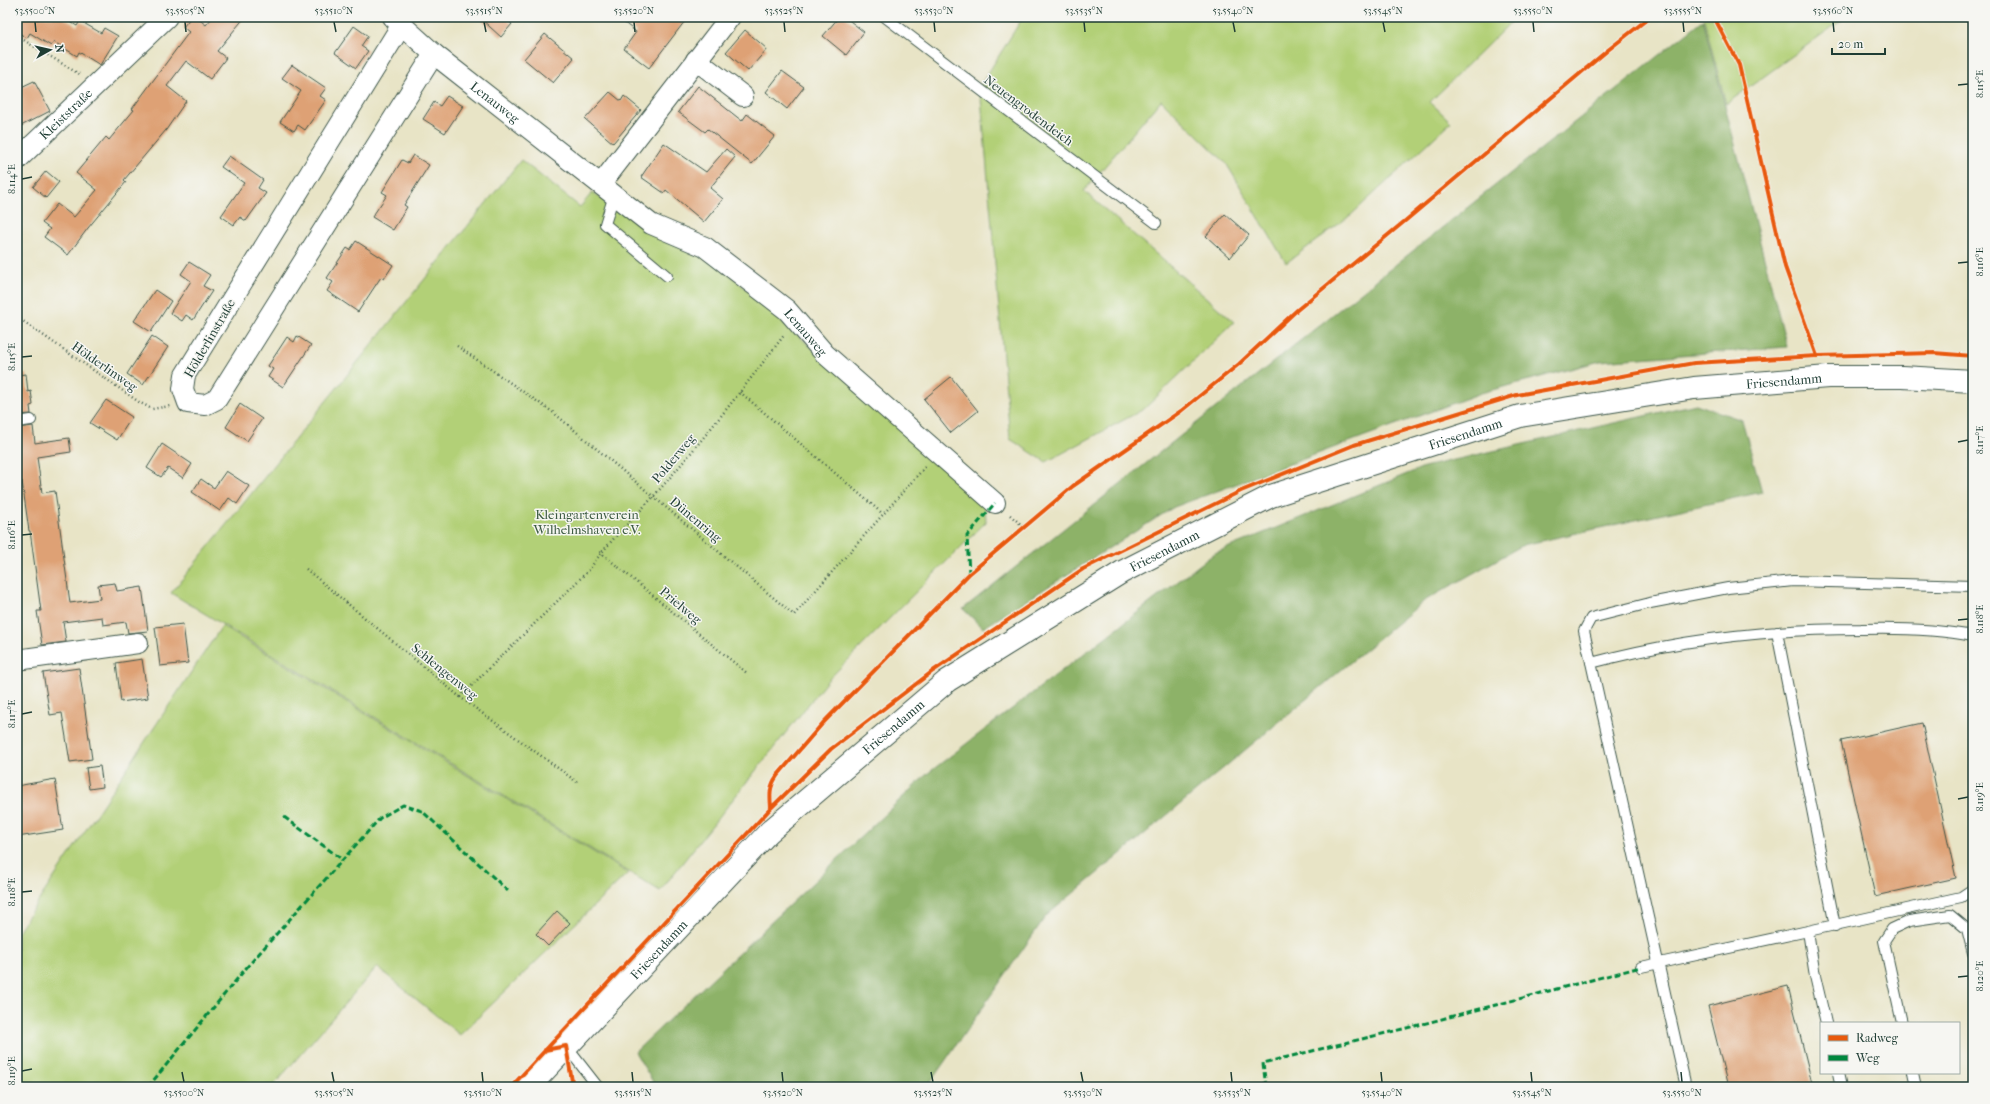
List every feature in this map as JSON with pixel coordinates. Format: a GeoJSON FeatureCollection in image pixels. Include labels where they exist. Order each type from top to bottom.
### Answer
{"type":"FeatureCollection","features":[{"type":"Feature","properties":{"kind":"main road","name":"Friesendamm"},"geometry":{"type":"LineString","coordinates":[[529,1087],[768,832],[947,681],[1122,572],[1271,496],[1520,416],[1694,388],[1828,377],[1902,377],[1973,381]]}},
{"type":"Feature","properties":{"kind":"street","name":"Kleiststraße"},"geometry":{"type":"LineString","coordinates":[[17,160],[167,17]]}},
{"type":"Feature","properties":{"kind":"street"},"geometry":{"type":"LineString","coordinates":[[607,190],[696,60],[730,17]]}},
{"type":"Feature","properties":{"kind":"street","name":"Lenauweg"},"geometry":{"type":"LineString","coordinates":[[397,21],[434,54],[651,224],[705,247],[787,310],[824,354],[995,502]]}},
{"type":"Feature","properties":{"kind":"street","name":"Hölderlinstraße"},"geometry":{"type":"LineString","coordinates":[[188,403],[183,389],[184,375],[397,21]]}},
{"type":"Feature","properties":{"kind":"street"},"geometry":{"type":"LineString","coordinates":[[188,403],[205,405],[217,399],[434,54]]}},
{"type":"Feature","properties":{"kind":"street"},"geometry":{"type":"LineString","coordinates":[[696,60],[743,96]]}},
{"type":"Feature","properties":{"kind":"street"},"geometry":{"type":"LineString","coordinates":[[17,660],[138,643]]}},
{"type":"Feature","properties":{"kind":"lane","name":"Neuengrodendeich"},"geometry":{"type":"LineString","coordinates":[[885,17],[1156,223]]}},
{"type":"Feature","properties":{"kind":"lane"},"geometry":{"type":"LineString","coordinates":[[607,190],[605,224],[667,276]]}},
{"type":"Feature","properties":{"kind":"lane"},"geometry":{"type":"LineString","coordinates":[[17,422],[31,420]]}},
{"type":"Feature","properties":{"kind":"lane"},"geometry":{"type":"LineString","coordinates":[[1686,1087],[1584,631],[1591,618],[1650,603],[1728,588],[1793,581],[1973,586]]}},
{"type":"Feature","properties":{"kind":"lane"},"geometry":{"type":"LineString","coordinates":[[1591,663],[1680,643],[1804,629],[1894,628],[1957,633],[1973,636]]}},
{"type":"Feature","properties":{"kind":"lane"},"geometry":{"type":"LineString","coordinates":[[1777,632],[1835,926]]}},
{"type":"Feature","properties":{"kind":"lane"},"geometry":{"type":"LineString","coordinates":[[1641,967],[1835,926],[1961,896],[1973,890]]}},
{"type":"Feature","properties":{"kind":"lane"},"geometry":{"type":"LineString","coordinates":[[1961,896],[1973,899]]}},
{"type":"Feature","properties":{"kind":"lane"},"geometry":{"type":"LineString","coordinates":[[1902,1022],[1884,941],[1892,929],[1909,921],[1950,915],[1967,929],[1973,953]]}},
{"type":"Feature","properties":{"kind":"lane"},"geometry":{"type":"LineString","coordinates":[[1808,932],[1815,976],[1826,1022]]}},
{"type":"Feature","properties":{"kind":"lane"},"geometry":{"type":"LineString","coordinates":[[566,1046],[598,1087]]}},
{"type":"Feature","properties":{"kind":"lane"},"geometry":{"type":"LineString","coordinates":[[1838,1074],[1841,1087]]}},
{"type":"Feature","properties":{"kind":"lane"},"geometry":{"type":"LineString","coordinates":[[1913,1074],[1916,1087]]}},
{"type":"Feature","properties":{"kind":"path"},"geometry":{"type":"LineString","coordinates":[[740,392],[883,514]]}},
{"type":"Feature","properties":{"kind":"green space"},"geometry":{"type":"Polygon","coordinates":[[[1023,17],[1516,17],[1430,102],[1451,122],[1351,215],[1286,263],[1226,163],[1161,100],[1084,191],[1234,322],[1144,409],[1046,462],[1010,439],[980,86],[1023,17]]]}},
{"type":"Feature","properties":{"kind":"green space"},"geometry":{"type":"Polygon","coordinates":[[[1706,17],[1846,17],[1726,104],[1704,19],[1706,17]]]}},
{"type":"Feature","properties":{"kind":"green space"},"geometry":{"type":"Polygon","coordinates":[[[1703,20],[1787,347],[1600,361],[1481,393],[1174,507],[983,628],[963,609],[1703,20]]]}},
{"type":"Feature","properties":{"kind":"green space","name":"Kleingartenverein Wilhelmshaven e.V."},"geometry":{"type":"Polygon","coordinates":[[[521,160],[580,207],[592,193],[716,262],[985,503],[986,522],[827,681],[660,891],[171,593],[521,160]]]}},
{"type":"Feature","properties":{"kind":"green space"},"geometry":{"type":"Polygon","coordinates":[[[1696,404],[1742,420],[1762,492],[1523,545],[1424,601],[1046,916],[927,1087],[656,1087],[635,1052],[927,774],[1215,553],[1424,467],[1696,404]]]}},
{"type":"Feature","properties":{"kind":"green space"},"geometry":{"type":"Polygon","coordinates":[[[222,626],[628,873],[460,1035],[377,967],[272,1087],[17,1087],[17,933],[222,626]]]}},
{"type":"Feature","properties":{"kind":"building"},"geometry":{"type":"Polygon","coordinates":[[[17,17],[62,17],[77,26],[80,21],[101,33],[104,28],[118,36],[100,65],[79,52],[77,56],[54,42],[51,46],[30,33],[27,38],[17,32],[17,17]]]}},
{"type":"Feature","properties":{"kind":"building"},"geometry":{"type":"Polygon","coordinates":[[[191,17],[196,17],[206,25],[213,17],[245,17],[217,51],[226,58],[210,79],[186,61],[167,86],[186,101],[166,130],[124,180],[126,182],[68,255],[44,237],[50,229],[42,223],[57,204],[74,217],[97,190],[76,173],[106,137],[109,140],[134,110],[132,109],[189,32],[183,27],[191,17]]]}},
{"type":"Feature","properties":{"kind":"building"},"geometry":{"type":"Polygon","coordinates":[[[479,17],[504,17],[512,24],[501,37],[479,17]]]}},
{"type":"Feature","properties":{"kind":"building"},"geometry":{"type":"Polygon","coordinates":[[[617,17],[688,17],[649,68],[624,49],[636,32],[617,17]]]}},
{"type":"Feature","properties":{"kind":"building"},"geometry":{"type":"Polygon","coordinates":[[[839,17],[845,17],[864,32],[846,55],[823,36],[839,17]]]}},
{"type":"Feature","properties":{"kind":"building"},"geometry":{"type":"Polygon","coordinates":[[[354,26],[368,36],[361,46],[368,51],[356,68],[335,53],[354,26]]]}},
{"type":"Feature","properties":{"kind":"building"},"geometry":{"type":"Polygon","coordinates":[[[745,30],[767,49],[748,71],[726,52],[745,30]]]}},
{"type":"Feature","properties":{"kind":"building"},"geometry":{"type":"Polygon","coordinates":[[[545,34],[574,58],[553,83],[524,59],[545,34]]]}},
{"type":"Feature","properties":{"kind":"building"},"geometry":{"type":"Polygon","coordinates":[[[292,65],[326,88],[320,96],[326,100],[305,130],[298,125],[294,131],[280,122],[301,91],[282,78],[292,65]]]}},
{"type":"Feature","properties":{"kind":"building"},"geometry":{"type":"Polygon","coordinates":[[[782,71],[804,87],[787,109],[766,92],[782,71]]]}},
{"type":"Feature","properties":{"kind":"building"},"geometry":{"type":"Polygon","coordinates":[[[34,81],[50,111],[17,128],[17,89],[34,81]]]}},
{"type":"Feature","properties":{"kind":"building"},"geometry":{"type":"Polygon","coordinates":[[[698,86],[742,121],[747,114],[775,136],[752,164],[708,129],[705,132],[678,112],[698,86]]]}},
{"type":"Feature","properties":{"kind":"building"},"geometry":{"type":"Polygon","coordinates":[[[610,92],[621,101],[624,96],[641,110],[613,143],[585,119],[610,92]]]}},
{"type":"Feature","properties":{"kind":"building"},"geometry":{"type":"Polygon","coordinates":[[[447,96],[463,106],[445,133],[423,119],[434,102],[440,106],[447,96]]]}},
{"type":"Feature","properties":{"kind":"building"},"geometry":{"type":"Polygon","coordinates":[[[664,143],[706,172],[726,149],[735,157],[710,188],[723,199],[704,222],[666,190],[664,193],[641,177],[664,143]]]}},
{"type":"Feature","properties":{"kind":"building"},"geometry":{"type":"Polygon","coordinates":[[[413,155],[429,165],[404,205],[407,207],[393,230],[372,217],[387,195],[382,192],[402,160],[408,163],[413,155]]]}},
{"type":"Feature","properties":{"kind":"building"},"geometry":{"type":"Polygon","coordinates":[[[229,156],[263,180],[258,188],[266,193],[246,221],[240,217],[234,225],[221,216],[244,183],[221,167],[229,156]]]}},
{"type":"Feature","properties":{"kind":"building"},"geometry":{"type":"Polygon","coordinates":[[[46,171],[59,182],[46,198],[33,187],[46,171]]]}},
{"type":"Feature","properties":{"kind":"building"},"geometry":{"type":"Polygon","coordinates":[[[1225,214],[1249,235],[1230,258],[1206,236],[1225,214]]]}},
{"type":"Feature","properties":{"kind":"building"},"geometry":{"type":"Polygon","coordinates":[[[356,241],[393,265],[384,279],[381,277],[358,312],[327,291],[333,282],[327,278],[347,248],[350,250],[356,241]]]}},
{"type":"Feature","properties":{"kind":"building"},"geometry":{"type":"Polygon","coordinates":[[[189,262],[210,275],[203,286],[212,291],[193,320],[186,315],[182,321],[170,313],[191,281],[181,274],[189,262]]]}},
{"type":"Feature","properties":{"kind":"building"},"geometry":{"type":"Polygon","coordinates":[[[155,290],[171,301],[151,332],[134,321],[155,290]]]}},
{"type":"Feature","properties":{"kind":"building"},"geometry":{"type":"Polygon","coordinates":[[[152,336],[168,347],[143,385],[127,374],[152,336]]]}},
{"type":"Feature","properties":{"kind":"building"},"geometry":{"type":"Polygon","coordinates":[[[297,336],[311,345],[283,387],[268,377],[273,369],[268,366],[287,337],[294,342],[297,336]]]}},
{"type":"Feature","properties":{"kind":"building"},"geometry":{"type":"Polygon","coordinates":[[[26,374],[28,392],[31,391],[33,405],[30,406],[31,414],[17,415],[17,375],[26,374]]]}},
{"type":"Feature","properties":{"kind":"building"},"geometry":{"type":"Polygon","coordinates":[[[951,377],[978,411],[951,433],[924,399],[951,377]]]}},
{"type":"Feature","properties":{"kind":"building"},"geometry":{"type":"Polygon","coordinates":[[[106,400],[132,417],[117,440],[90,423],[106,400]]]}},
{"type":"Feature","properties":{"kind":"building"},"geometry":{"type":"Polygon","coordinates":[[[240,404],[262,419],[247,441],[226,427],[240,404]]]}},
{"type":"Feature","properties":{"kind":"building"},"geometry":{"type":"Polygon","coordinates":[[[33,426],[35,443],[69,438],[71,452],[37,457],[42,493],[55,491],[70,603],[100,599],[98,585],[115,583],[117,591],[142,587],[148,631],[128,633],[126,622],[103,625],[102,617],[63,622],[66,642],[42,645],[37,611],[41,611],[30,531],[22,481],[17,482],[17,428],[33,426]]]}},
{"type":"Feature","properties":{"kind":"building"},"geometry":{"type":"Polygon","coordinates":[[[162,444],[192,464],[183,478],[168,468],[161,477],[147,468],[162,444]]]}},
{"type":"Feature","properties":{"kind":"building"},"geometry":{"type":"Polygon","coordinates":[[[226,471],[249,486],[237,504],[229,498],[220,511],[192,492],[201,479],[214,488],[226,471]]]}},
{"type":"Feature","properties":{"kind":"building"},"geometry":{"type":"Polygon","coordinates":[[[183,624],[188,663],[160,666],[155,627],[183,624]]]}},
{"type":"Feature","properties":{"kind":"building"},"geometry":{"type":"Polygon","coordinates":[[[142,659],[148,698],[121,702],[116,663],[142,659]]]}},
{"type":"Feature","properties":{"kind":"building"},"geometry":{"type":"Polygon","coordinates":[[[79,668],[92,759],[70,762],[62,713],[50,715],[43,673],[79,668]]]}},
{"type":"Feature","properties":{"kind":"building"},"geometry":{"type":"Polygon","coordinates":[[[1922,723],[1956,878],[1875,896],[1841,741],[1922,723]]]}},
{"type":"Feature","properties":{"kind":"building"},"geometry":{"type":"Polygon","coordinates":[[[100,766],[103,787],[89,789],[86,768],[100,766]]]}},
{"type":"Feature","properties":{"kind":"building"},"geometry":{"type":"Polygon","coordinates":[[[55,779],[63,830],[17,837],[17,786],[55,779]]]}},
{"type":"Feature","properties":{"kind":"building"},"geometry":{"type":"Polygon","coordinates":[[[557,911],[570,923],[548,946],[536,934],[557,911]]]}},
{"type":"Feature","properties":{"kind":"building"},"geometry":{"type":"Polygon","coordinates":[[[1788,986],[1813,1087],[1728,1087],[1708,1006],[1788,986]]]}},
{"type":"Feature","properties":{"kind":"marked path"},"geometry":{"type":"LineString","coordinates":[[969,574],[967,536],[995,503]]}},
{"type":"Feature","properties":{"kind":"marked path"},"geometry":{"type":"LineString","coordinates":[[148,1087],[247,967],[380,818],[403,805],[422,811],[508,891]]}},
{"type":"Feature","properties":{"kind":"marked path"},"geometry":{"type":"LineString","coordinates":[[284,817],[343,860]]}},
{"type":"Feature","properties":{"kind":"marked path"},"geometry":{"type":"LineString","coordinates":[[1266,1087],[1263,1063],[1415,1026],[1641,967]]}},
{"type":"Feature","properties":{"kind":"cycle path"},"geometry":{"type":"LineString","coordinates":[[771,808],[771,791],[777,776],[823,723],[969,574],[1073,486],[1181,411],[1239,364],[1297,310],[1608,50],[1650,17]]}},
{"type":"Feature","properties":{"kind":"cycle path"},"geometry":{"type":"LineString","coordinates":[[1714,17],[1739,65],[1785,267],[1817,356]]}},
{"type":"Feature","properties":{"kind":"cycle path"},"geometry":{"type":"LineString","coordinates":[[511,1087],[771,808],[831,749],[933,671],[1083,569],[1241,491],[1354,445],[1517,395],[1694,363],[1817,356],[1934,353],[1973,356]]}},
{"type":"Feature","properties":{"kind":"cycle path"},"geometry":{"type":"LineString","coordinates":[[545,1050],[566,1046],[573,1087]]}}]}
